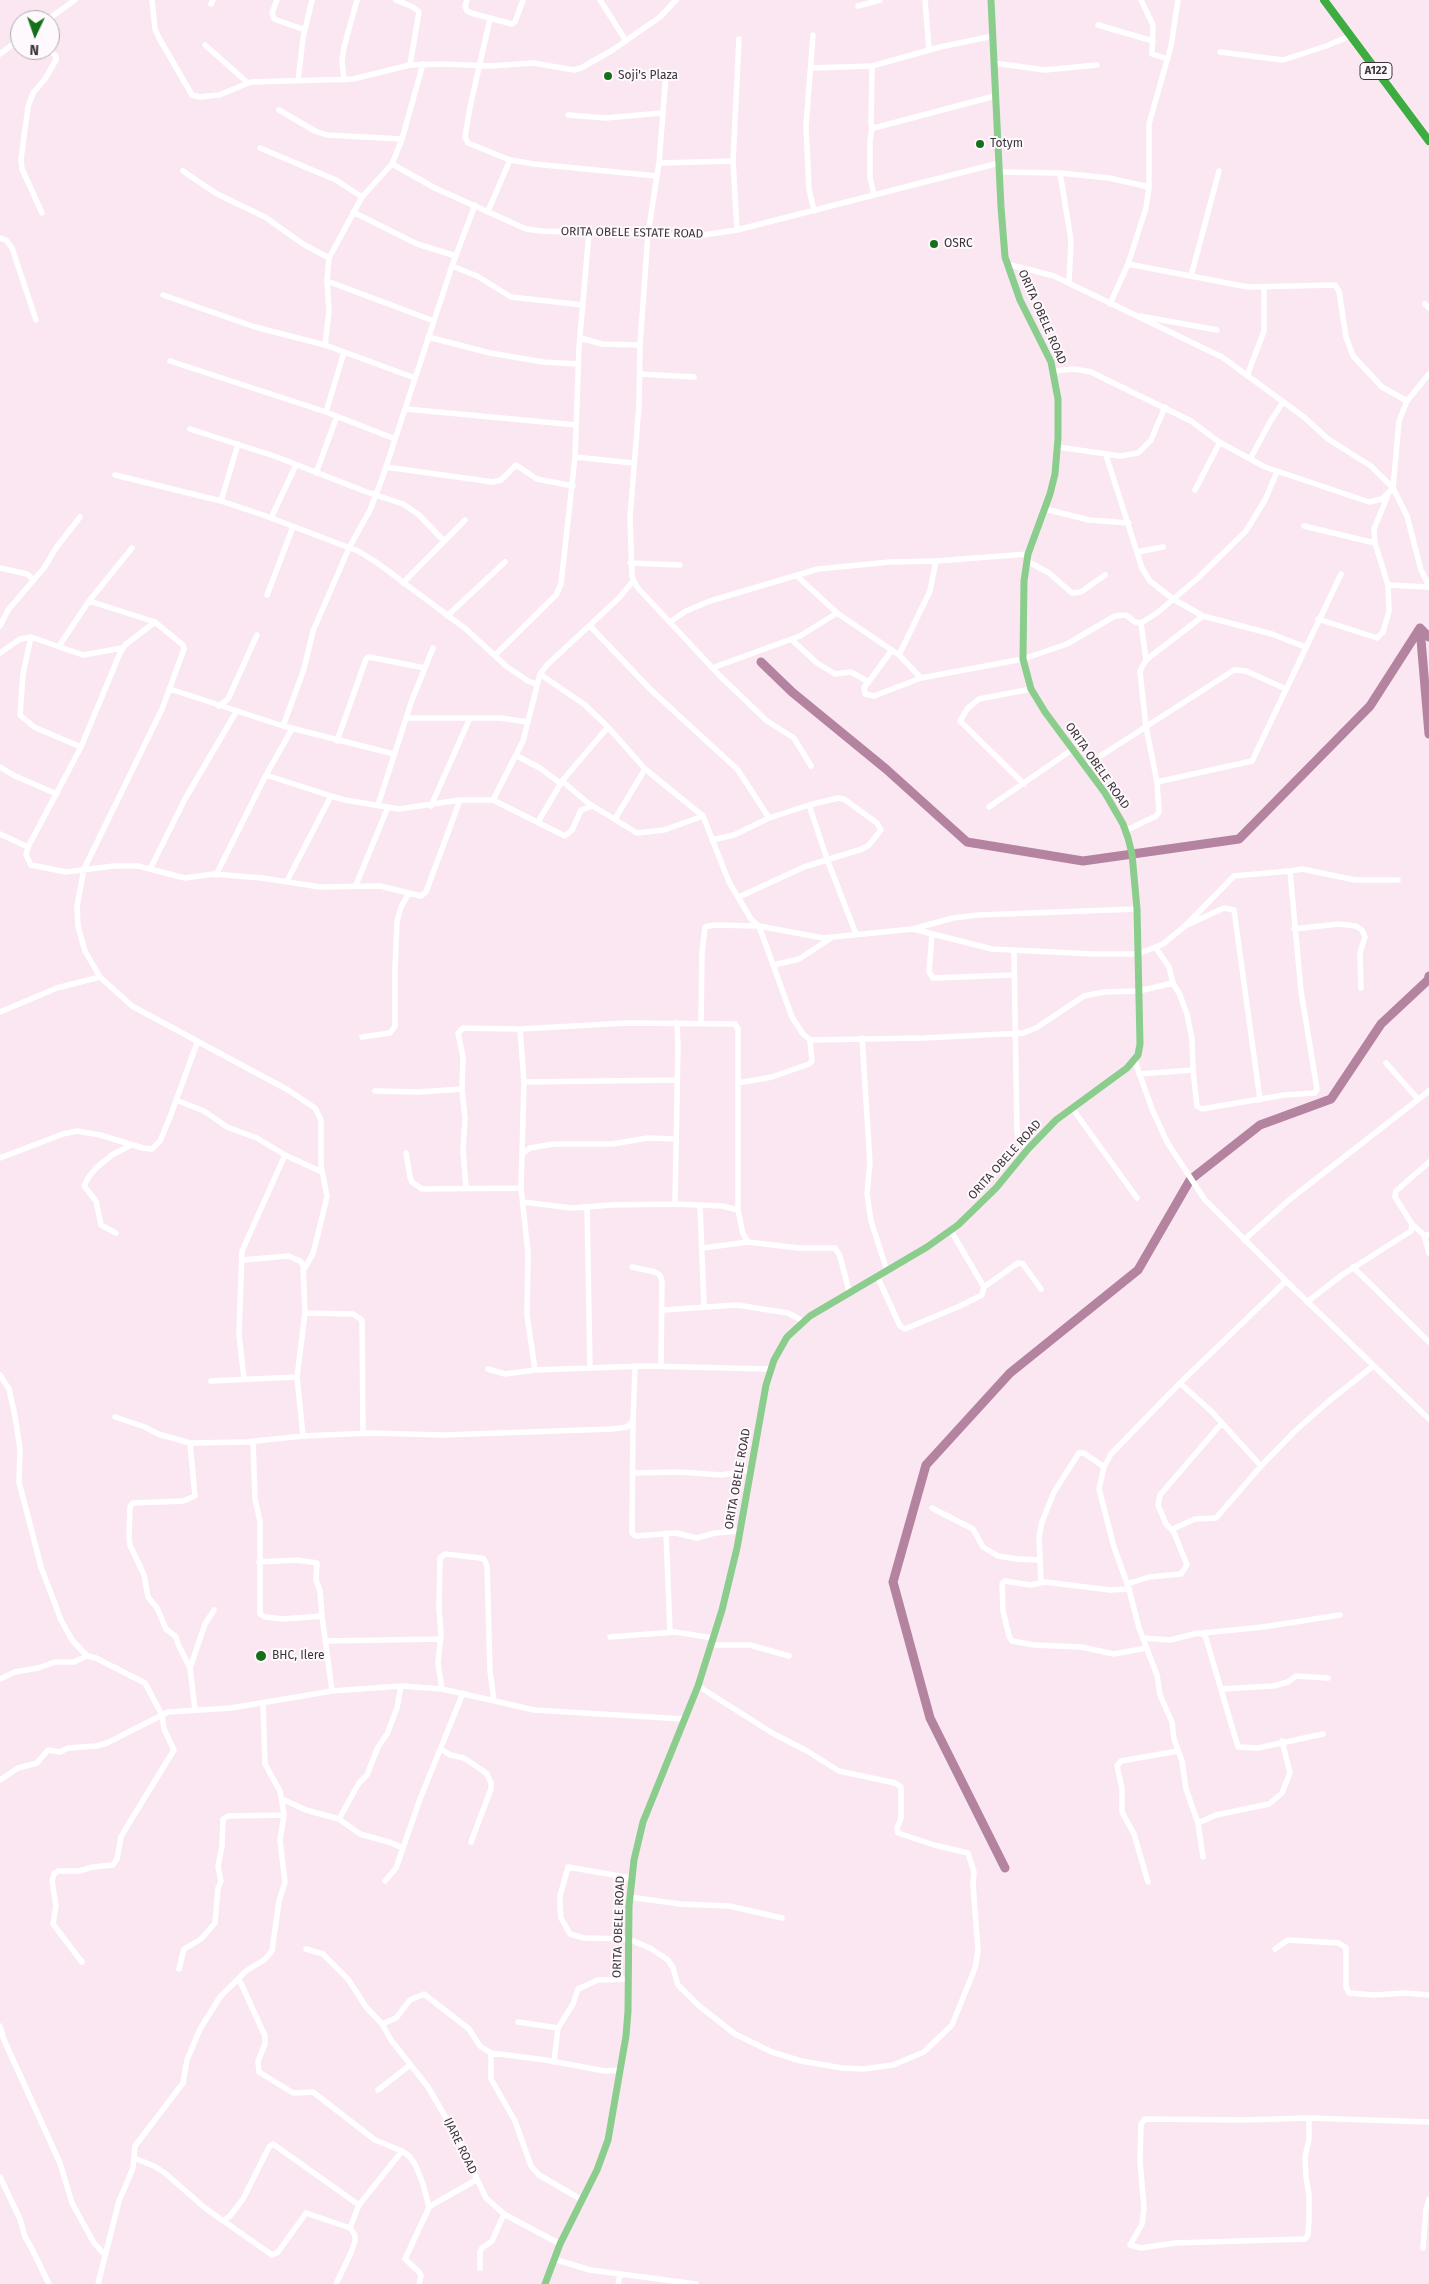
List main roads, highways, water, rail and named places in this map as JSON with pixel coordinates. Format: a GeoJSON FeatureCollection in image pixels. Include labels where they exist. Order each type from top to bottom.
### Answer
{"type":"FeatureCollection","features":[{"type":"Feature","properties":{"kind":"highway","name":"A122"},"geometry":{"type":"LineString","coordinates":[[1324,0],[1429,141]]}},
{"type":"Feature","properties":{"kind":"main road","name":"ORITA OBELE ROAD"},"geometry":{"type":"LineString","coordinates":[[545,2284],[560,2244],[582,2200],[608,2140],[628,2011],[628,1939],[631,1878],[643,1822],[698,1686],[712,1641],[740,1531],[770,1369],[787,1337],[803,1321],[849,1291],[951,1232],[996,1188],[1028,1149],[1056,1120],[1128,1068],[1138,1055],[1141,1034],[1137,908],[1132,854],[1126,831],[1114,808],[1031,689],[1023,659],[1022,608],[1027,558],[1055,474],[1058,447],[1058,399],[1054,371],[1020,300],[1007,264],[1003,239],[998,164],[991,0]]}},
{"type":"Feature","properties":{"kind":"waterway"},"geometry":{"type":"LineString","coordinates":[[1420,628],[1429,734]]}},
{"type":"Feature","properties":{"kind":"waterway"},"geometry":{"type":"LineString","coordinates":[[761,662],[792,692],[886,769],[967,842],[1083,861],[1239,839],[1370,706],[1420,628],[1429,637]]}},
{"type":"Feature","properties":{"kind":"waterway"},"geometry":{"type":"LineString","coordinates":[[1005,1868],[930,1718],[893,1582],[926,1465],[1010,1373],[1138,1270],[1190,1180],[1260,1125],[1331,1099],[1381,1024],[1428,980],[1429,976]]}},
{"type":"Feature","properties":{"kind":"place","name":"Soji's Plaza"},"geometry":{"type":"Point","coordinates":[608,76]}},
{"type":"Feature","properties":{"kind":"place","name":"Totym"},"geometry":{"type":"Point","coordinates":[980,144]}},
{"type":"Feature","properties":{"kind":"place","name":"OSRC"},"geometry":{"type":"Point","coordinates":[934,244]}},
{"type":"Feature","properties":{"kind":"place","name":"BHC, Ilere"},"geometry":{"type":"Point","coordinates":[261,1656]}}]}
